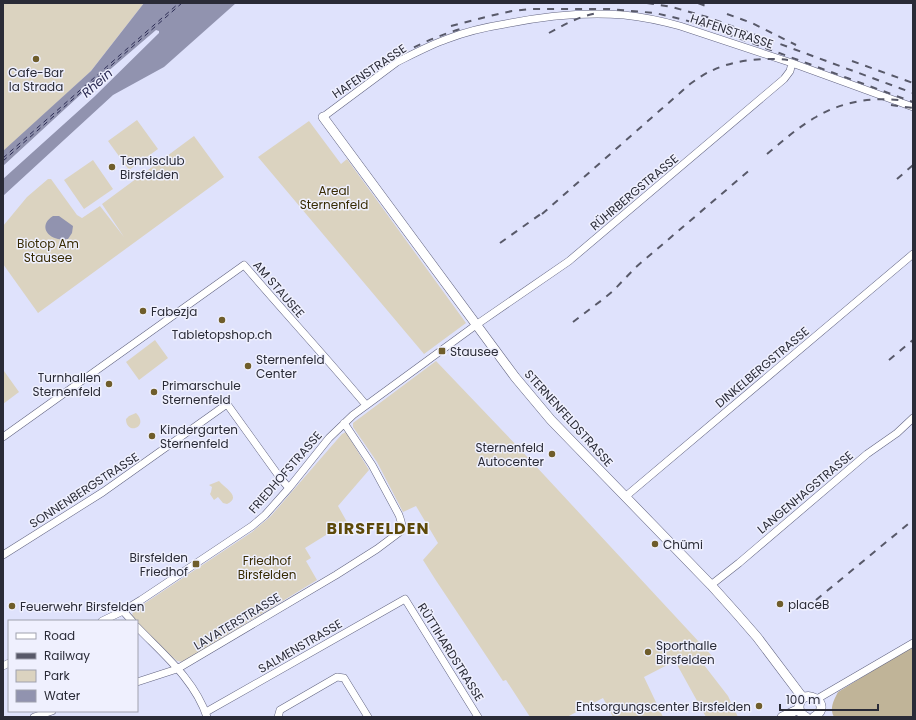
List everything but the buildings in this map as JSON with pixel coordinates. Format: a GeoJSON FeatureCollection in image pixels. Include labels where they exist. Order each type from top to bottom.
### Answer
{"type":"FeatureCollection","features":[{"type":"Feature","properties":{"kind":"street","name":"HAFENSTRASSE"},"geometry":{"type":"LineString","coordinates":[[323,117],[397,62],[446,39],[491,26],[546,17],[604,14],[624,15],[663,21],[680,26],[792,63],[913,107]]}},
{"type":"Feature","properties":{"kind":"street","name":"RÜHRBERGSTRASSE"},"geometry":{"type":"LineString","coordinates":[[476,325],[569,261],[784,80],[790,71],[792,63]]}},
{"type":"Feature","properties":{"kind":"street","name":"STERNENFELDSTRASSE"},"geometry":{"type":"LineString","coordinates":[[323,117],[515,377],[551,420],[738,614],[803,698]]}},
{"type":"Feature","properties":{"kind":"street","name":"DINKELBERGSTRASSE"},"geometry":{"type":"LineString","coordinates":[[625,497],[913,254]]}},
{"type":"Feature","properties":{"kind":"street","name":"AM STAUSEE"},"geometry":{"type":"LineString","coordinates":[[3,437],[244,265],[366,405]]}},
{"type":"Feature","properties":{"kind":"street","name":"FRIEDHOFSTRASSE"},"geometry":{"type":"LineString","coordinates":[[104,620],[123,611],[172,580],[252,526],[265,515],[329,438],[344,423],[366,405],[476,325]]}},
{"type":"Feature","properties":{"kind":"street","name":"SONNENBERGSTRASSE"},"geometry":{"type":"LineString","coordinates":[[3,555],[103,492],[227,404],[289,488]]}},
{"type":"Feature","properties":{"kind":"street","name":"LANGENHAGSTRASSE"},"geometry":{"type":"LineString","coordinates":[[711,585],[867,454],[897,433],[913,418]]}},
{"type":"Feature","properties":{"kind":"street","name":"LAVATERSTRASSE"},"geometry":{"type":"LineString","coordinates":[[138,682],[177,669],[372,553],[398,534],[402,528],[399,515],[372,465],[344,423]]}},
{"type":"Feature","properties":{"kind":"street","name":"SALMENSTRASSE"},"geometry":{"type":"LineString","coordinates":[[206,714],[405,599]]}},
{"type":"Feature","properties":{"kind":"street","name":"RÜTTIHARDSTRASSE"},"geometry":{"type":"LineString","coordinates":[[405,599],[478,717]]}},
{"type":"Feature","properties":{"kind":"street"},"geometry":{"type":"LineString","coordinates":[[123,611],[131,620]]}},
{"type":"Feature","properties":{"kind":"street"},"geometry":{"type":"LineString","coordinates":[[138,628],[190,683],[206,714]]}},
{"type":"Feature","properties":{"kind":"street"},"geometry":{"type":"LineString","coordinates":[[817,699],[913,643]]}},
{"type":"Feature","properties":{"kind":"street"},"geometry":{"type":"LineString","coordinates":[[278,717],[280,710],[337,677],[344,678],[368,717]]}},
{"type":"Feature","properties":{"kind":"street"},"geometry":{"type":"LineString","coordinates":[[806,717],[799,709],[800,703],[803,698],[812,696],[819,701],[820,706],[819,712],[815,717]]}},
{"type":"Feature","properties":{"kind":"street"},"geometry":{"type":"LineString","coordinates":[[782,717],[799,709]]}},
{"type":"Feature","properties":{"kind":"street"},"geometry":{"type":"LineString","coordinates":[[34,717],[49,712]]}},
{"type":"Feature","properties":{"kind":"green space"},"geometry":{"type":"Polygon","coordinates":[[[3,3],[144,3],[91,71],[3,152],[3,3]]]}},
{"type":"Feature","properties":{"kind":"green space"},"geometry":{"type":"Polygon","coordinates":[[[137,120],[158,149],[129,170],[108,141],[137,120]]]}},
{"type":"Feature","properties":{"kind":"green space","name":"Areal Sternenfeld"},"geometry":{"type":"Polygon","coordinates":[[[309,121],[341,164],[347,159],[466,323],[424,354],[258,157],[309,121]]]}},
{"type":"Feature","properties":{"kind":"green space","name":"Biotop Am Stausee"},"geometry":{"type":"Polygon","coordinates":[[[194,136],[224,177],[38,313],[3,264],[3,226],[27,197],[48,179],[51,179],[77,215],[82,218],[100,206],[124,237],[102,204],[194,136]]]}},
{"type":"Feature","properties":{"kind":"green space"},"geometry":{"type":"Polygon","coordinates":[[[93,160],[113,189],[84,209],[64,180],[93,160]]]}},
{"type":"Feature","properties":{"kind":"green space"},"geometry":{"type":"Polygon","coordinates":[[[155,340],[168,358],[139,380],[126,362],[155,340]]]}},
{"type":"Feature","properties":{"kind":"green space"},"geometry":{"type":"Polygon","coordinates":[[[436,361],[713,657],[704,665],[728,696],[738,717],[706,717],[675,661],[644,677],[663,717],[613,717],[603,698],[567,717],[530,717],[506,680],[503,681],[423,560],[438,543],[416,506],[403,512],[377,462],[353,427],[353,423],[436,361]]]}},
{"type":"Feature","properties":{"kind":"green space"},"geometry":{"type":"Polygon","coordinates":[[[3,371],[19,392],[3,404],[3,371]]]}},
{"type":"Feature","properties":{"kind":"green space"},"geometry":{"type":"Polygon","coordinates":[[[136,413],[140,418],[140,422],[139,426],[133,428],[127,424],[126,419],[136,413]]]}},
{"type":"Feature","properties":{"kind":"green space","name":"Friedhof Birsfelden"},"geometry":{"type":"Polygon","coordinates":[[[346,432],[369,470],[338,506],[347,522],[305,548],[311,558],[306,561],[317,580],[183,662],[177,661],[138,623],[138,620],[134,619],[132,616],[133,611],[252,532],[270,517],[342,434],[346,432]]]}},
{"type":"Feature","properties":{"kind":"green space"},"geometry":{"type":"Polygon","coordinates":[[[219,481],[233,495],[231,501],[227,504],[223,503],[218,497],[214,500],[210,494],[212,487],[209,485],[219,481]]]}},
{"type":"Feature","properties":{"kind":"shaded area"},"geometry":{"type":"Polygon","coordinates":[[[913,646],[913,717],[834,717],[832,707],[838,692],[913,646]]]}},
{"type":"Feature","properties":{"kind":"water"},"geometry":{"type":"Polygon","coordinates":[[[144,3],[236,3],[164,67],[113,95],[3,196],[3,179],[94,97],[159,33],[159,31],[156,30],[78,97],[3,166],[3,151],[91,71],[144,3]]]}},
{"type":"Feature","properties":{"kind":"water"},"geometry":{"type":"Polygon","coordinates":[[[53,216],[59,216],[73,226],[72,233],[68,239],[58,239],[47,233],[45,226],[46,223],[53,216]]]}},
{"type":"Feature","properties":{"kind":"ferry route"},"geometry":{"type":"LineString","coordinates":[[3,158],[179,3]]}},
{"type":"Feature","properties":{"kind":"ferry route"},"geometry":{"type":"LineString","coordinates":[[3,161],[182,3]]}},
{"type":"Feature","properties":{"kind":"railway"},"geometry":{"type":"LineString","coordinates":[[647,3],[672,7],[707,17],[913,93]]}},
{"type":"Feature","properties":{"kind":"railway"},"geometry":{"type":"LineString","coordinates":[[698,3],[706,6]]}},
{"type":"Feature","properties":{"kind":"railway"},"geometry":{"type":"LineString","coordinates":[[451,26],[512,11],[532,9],[609,9],[655,13],[685,20],[719,31],[913,102]]}},
{"type":"Feature","properties":{"kind":"railway"},"geometry":{"type":"LineString","coordinates":[[549,33],[579,18],[598,13]]}},
{"type":"Feature","properties":{"kind":"railway"},"geometry":{"type":"LineString","coordinates":[[727,14],[752,23],[796,45]]}},
{"type":"Feature","properties":{"kind":"railway"},"geometry":{"type":"LineString","coordinates":[[378,69],[397,56],[438,37],[460,29]]}},
{"type":"Feature","properties":{"kind":"railway"},"geometry":{"type":"LineString","coordinates":[[542,214],[690,84],[700,77],[720,67],[749,60],[788,60]]}},
{"type":"Feature","properties":{"kind":"railway"},"geometry":{"type":"LineString","coordinates":[[852,61],[913,83]]}},
{"type":"Feature","properties":{"kind":"railway"},"geometry":{"type":"LineString","coordinates":[[767,154],[803,125],[826,112],[846,104],[867,100],[899,100]]}},
{"type":"Feature","properties":{"kind":"railway"},"geometry":{"type":"LineString","coordinates":[[891,105],[913,108]]}},
{"type":"Feature","properties":{"kind":"railway"},"geometry":{"type":"LineString","coordinates":[[897,179],[913,165]]}},
{"type":"Feature","properties":{"kind":"railway"},"geometry":{"type":"LineString","coordinates":[[573,322],[613,291],[636,267],[752,168]]}},
{"type":"Feature","properties":{"kind":"railway"},"geometry":{"type":"LineString","coordinates":[[500,243],[545,211]]}},
{"type":"Feature","properties":{"kind":"railway"},"geometry":{"type":"LineString","coordinates":[[889,360],[913,340]]}},
{"type":"Feature","properties":{"kind":"railway"},"geometry":{"type":"LineString","coordinates":[[816,600],[913,520]]}},
{"type":"Feature","properties":{"kind":"place","name":"Cafe-Bar la Strada"},"geometry":{"type":"Point","coordinates":[36,59]}},
{"type":"Feature","properties":{"kind":"place","name":"Tennisclub Birsfelden"},"geometry":{"type":"Point","coordinates":[112,167]}},
{"type":"Feature","properties":{"kind":"place","name":"Fabezja"},"geometry":{"type":"Point","coordinates":[143,311]}},
{"type":"Feature","properties":{"kind":"place","name":"Tabletopshop.ch"},"geometry":{"type":"Point","coordinates":[222,320]}},
{"type":"Feature","properties":{"kind":"place","name":"Stausee"},"geometry":{"type":"Point","coordinates":[442,351]}},
{"type":"Feature","properties":{"kind":"place","name":"Sternenfeld Center"},"geometry":{"type":"Point","coordinates":[248,366]}},
{"type":"Feature","properties":{"kind":"place","name":"Turnhallen Sternenfeld"},"geometry":{"type":"Point","coordinates":[109,384]}},
{"type":"Feature","properties":{"kind":"place","name":"Primarschule Sternenfeld"},"geometry":{"type":"Point","coordinates":[154,392]}},
{"type":"Feature","properties":{"kind":"place","name":"Kindergarten Sternenfeld"},"geometry":{"type":"Point","coordinates":[152,436]}},
{"type":"Feature","properties":{"kind":"place","name":"Sternenfeld Autocenter"},"geometry":{"type":"Point","coordinates":[552,454]}},
{"type":"Feature","properties":{"kind":"place","name":"Chümi"},"geometry":{"type":"Point","coordinates":[655,544]}},
{"type":"Feature","properties":{"kind":"place","name":"Birsfelden Friedhof"},"geometry":{"type":"Point","coordinates":[196,564]}},
{"type":"Feature","properties":{"kind":"place","name":"placeB"},"geometry":{"type":"Point","coordinates":[780,604]}},
{"type":"Feature","properties":{"kind":"place","name":"Feuerwehr Birsfelden"},"geometry":{"type":"Point","coordinates":[12,606]}},
{"type":"Feature","properties":{"kind":"place","name":"Sporthalle Birsfelden"},"geometry":{"type":"Point","coordinates":[648,652]}},
{"type":"Feature","properties":{"kind":"place","name":"Entsorgungscenter Birsfelden"},"geometry":{"type":"Point","coordinates":[759,706]}},
{"type":"Feature","properties":{"kind":"district","name":"BIRSFELDEN"},"geometry":{"type":"Point","coordinates":[378,528]}},
{"type":"Feature","properties":{"kind":"water label","name":"Rhein"},"geometry":{"type":"Point","coordinates":[97,83]}}]}
